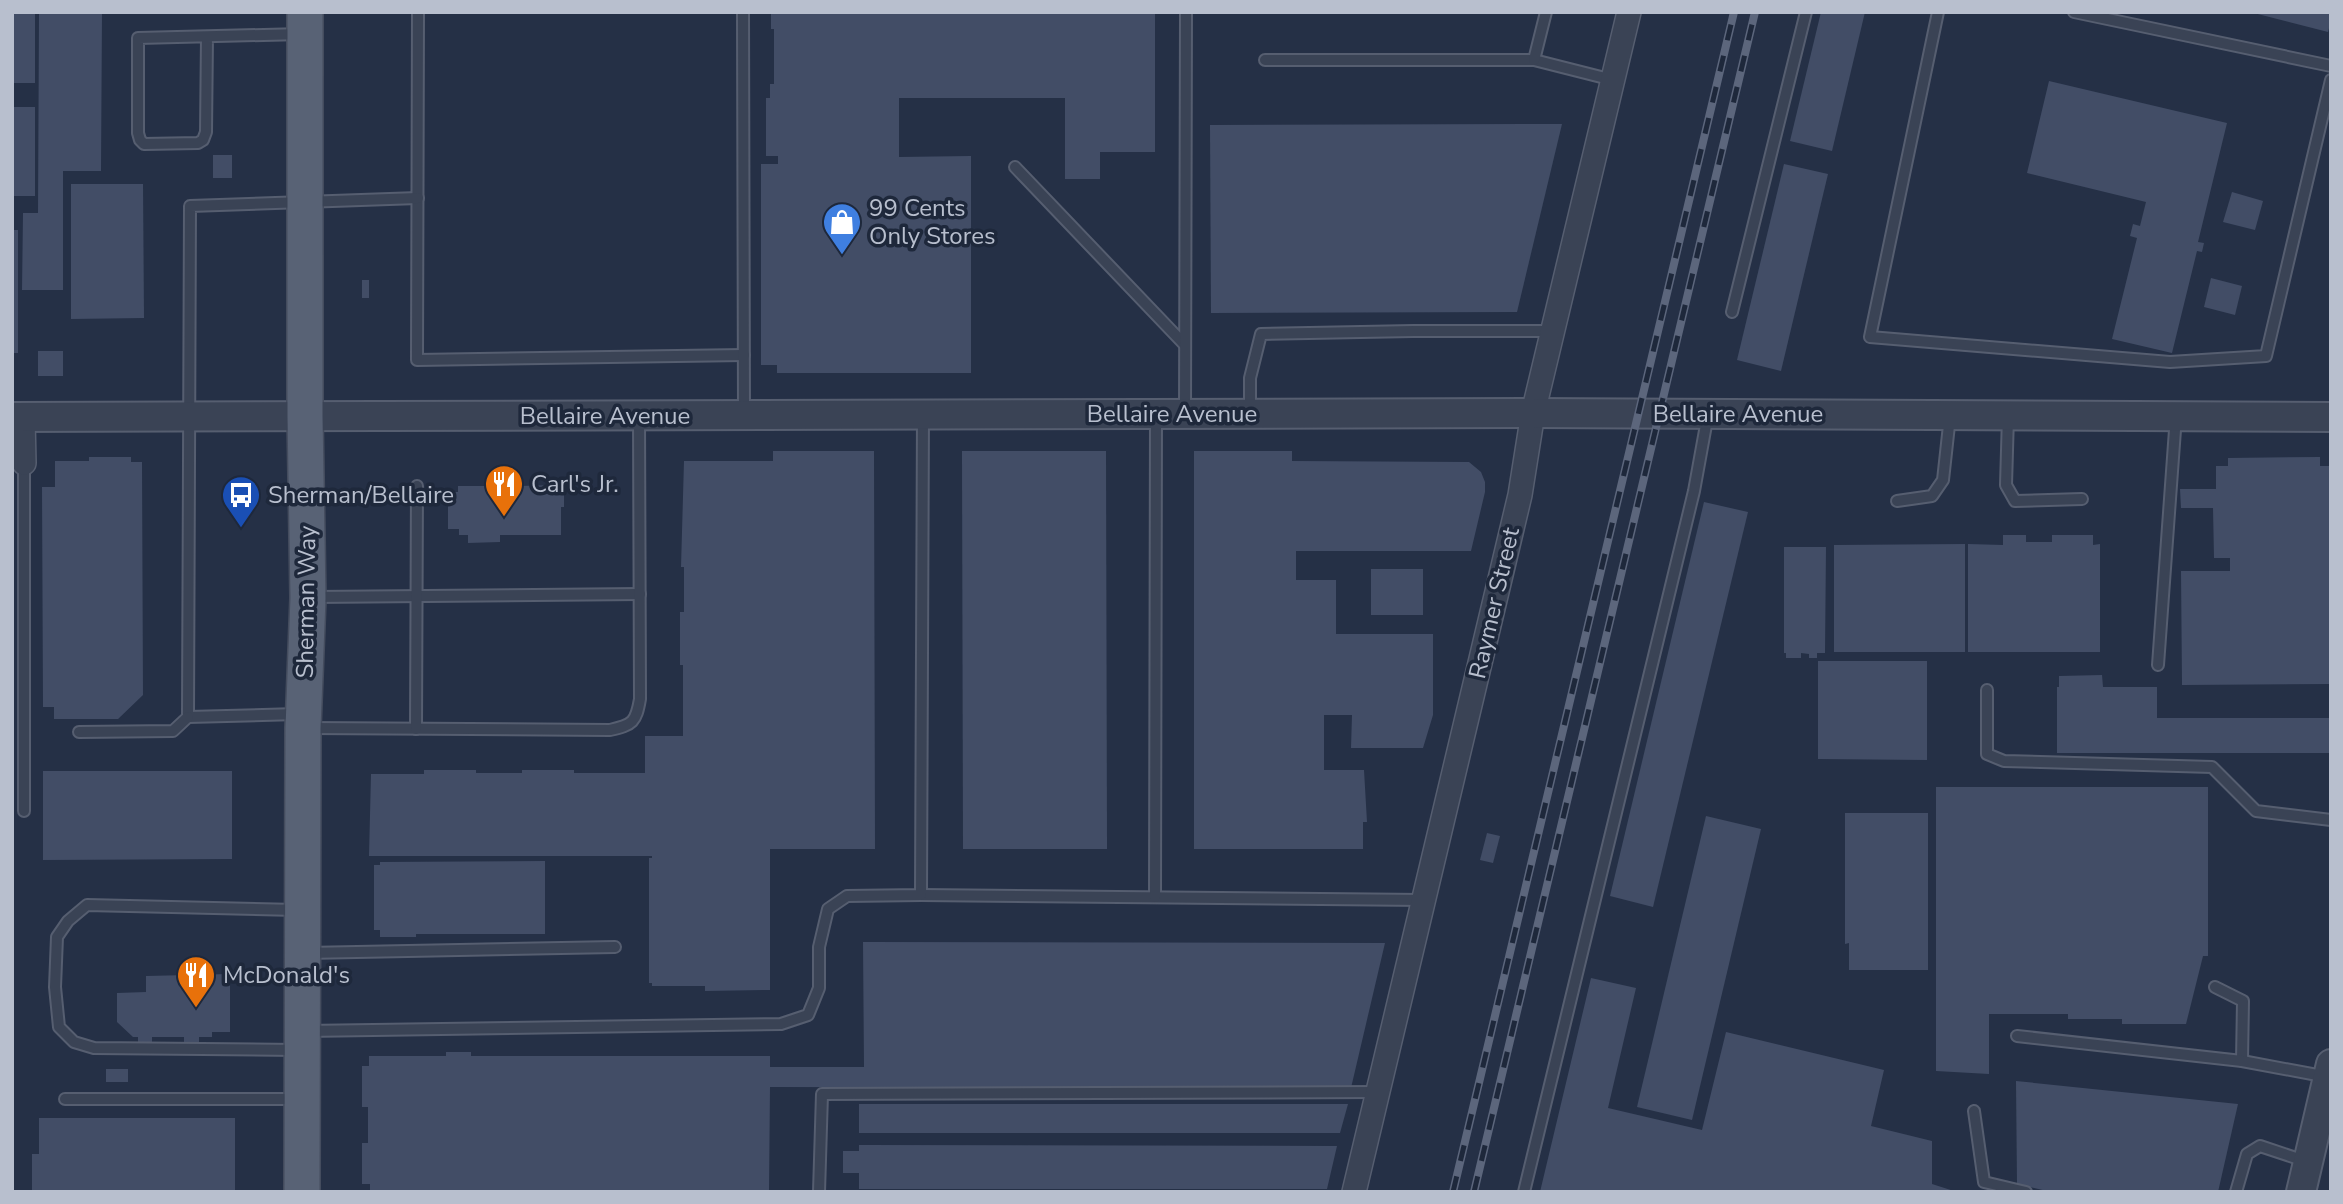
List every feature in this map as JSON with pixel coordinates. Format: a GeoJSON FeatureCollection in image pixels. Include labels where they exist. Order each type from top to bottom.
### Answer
{"type":"FeatureCollection","features":[{"type":"Feature","properties":{"kind":"main road","name":"Sherman Way"},"geometry":{"type":"LineString","coordinates":[[302,1192],[304,721],[308,598],[305,23]]}},
{"type":"Feature","properties":{"kind":"street","name":"Raymer Street"},"geometry":{"type":"LineString","coordinates":[[1354,1192],[1520,495],[1533,414],[1629,12]]}},
{"type":"Feature","properties":{"kind":"street","name":"Bellaire Avenue"},"geometry":{"type":"LineString","coordinates":[[18,417],[1156,414],[2331,417]]}},
{"type":"Feature","properties":{"kind":"street"},"geometry":{"type":"LineString","coordinates":[[18,417],[24,463]]}},
{"type":"Feature","properties":{"kind":"street"},"geometry":{"type":"LineString","coordinates":[[2301,1192],[2329,1071]]}},
{"type":"Feature","properties":{"kind":"lane"},"geometry":{"type":"LineString","coordinates":[[418,12],[417,360],[744,355]]}},
{"type":"Feature","properties":{"kind":"lane"},"geometry":{"type":"LineString","coordinates":[[743,12],[744,415]]}},
{"type":"Feature","properties":{"kind":"lane"},"geometry":{"type":"LineString","coordinates":[[1185,414],[1186,12]]}},
{"type":"Feature","properties":{"kind":"lane"},"geometry":{"type":"LineString","coordinates":[[1534,60],[1546,12]]}},
{"type":"Feature","properties":{"kind":"lane"},"geometry":{"type":"LineString","coordinates":[[1732,312],[1806,12]]}},
{"type":"Feature","properties":{"kind":"lane"},"geometry":{"type":"LineString","coordinates":[[1938,12],[1870,337],[2170,362],[2266,356],[2331,80]]}},
{"type":"Feature","properties":{"kind":"lane"},"geometry":{"type":"LineString","coordinates":[[2074,12],[2331,66]]}},
{"type":"Feature","properties":{"kind":"lane"},"geometry":{"type":"LineString","coordinates":[[207,37],[206,132],[203,140],[198,143],[144,144],[138,133],[138,38],[207,37],[305,23]]}},
{"type":"Feature","properties":{"kind":"lane"},"geometry":{"type":"LineString","coordinates":[[1265,60],[1534,60],[1613,80]]}},
{"type":"Feature","properties":{"kind":"lane"},"geometry":{"type":"LineString","coordinates":[[1015,167],[1185,345]]}},
{"type":"Feature","properties":{"kind":"lane"},"geometry":{"type":"LineString","coordinates":[[188,717],[190,206],[418,198]]}},
{"type":"Feature","properties":{"kind":"lane"},"geometry":{"type":"LineString","coordinates":[[1251,414],[1250,378],[1261,334],[1553,331]]}},
{"type":"Feature","properties":{"kind":"lane"},"geometry":{"type":"LineString","coordinates":[[1155,897],[1156,414]]}},
{"type":"Feature","properties":{"kind":"lane"},"geometry":{"type":"LineString","coordinates":[[1524,1192],[1694,491],[1708,414]]}},
{"type":"Feature","properties":{"kind":"lane"},"geometry":{"type":"LineString","coordinates":[[79,732],[173,731],[188,717],[304,721],[416,729],[610,730],[628,726],[637,716],[640,699],[639,415]]}},
{"type":"Feature","properties":{"kind":"lane"},"geometry":{"type":"LineString","coordinates":[[921,895],[923,415]]}},
{"type":"Feature","properties":{"kind":"lane"},"geometry":{"type":"LineString","coordinates":[[1898,501],[1932,496],[1943,480],[1950,415]]}},
{"type":"Feature","properties":{"kind":"lane"},"geometry":{"type":"LineString","coordinates":[[2008,415],[2006,485],[2015,501],[2082,499]]}},
{"type":"Feature","properties":{"kind":"lane"},"geometry":{"type":"LineString","coordinates":[[2158,665],[2176,416]]}},
{"type":"Feature","properties":{"kind":"lane"},"geometry":{"type":"LineString","coordinates":[[24,463],[24,811]]}},
{"type":"Feature","properties":{"kind":"lane"},"geometry":{"type":"LineString","coordinates":[[416,729],[417,486]]}},
{"type":"Feature","properties":{"kind":"lane"},"geometry":{"type":"LineString","coordinates":[[308,598],[640,594]]}},
{"type":"Feature","properties":{"kind":"lane"},"geometry":{"type":"LineString","coordinates":[[1987,690],[1987,754],[2004,761],[2212,766],[2256,811],[2331,820]]}},
{"type":"Feature","properties":{"kind":"lane"},"geometry":{"type":"LineString","coordinates":[[303,910],[87,905],[68,921],[57,937],[55,986],[59,1027],[74,1042],[94,1048],[781,1024],[808,1015],[819,988],[819,947],[828,909],[847,895],[1423,900]]}},
{"type":"Feature","properties":{"kind":"lane"},"geometry":{"type":"LineString","coordinates":[[303,953],[615,947]]}},
{"type":"Feature","properties":{"kind":"lane"},"geometry":{"type":"LineString","coordinates":[[2215,986],[2243,1001],[2242,1061]]}},
{"type":"Feature","properties":{"kind":"lane"},"geometry":{"type":"LineString","coordinates":[[2017,1036],[2329,1071]]}},
{"type":"Feature","properties":{"kind":"lane"},"geometry":{"type":"LineString","coordinates":[[819,1192],[822,1094],[1377,1092]]}},
{"type":"Feature","properties":{"kind":"lane"},"geometry":{"type":"LineString","coordinates":[[65,1099],[302,1099]]}},
{"type":"Feature","properties":{"kind":"lane"},"geometry":{"type":"LineString","coordinates":[[1974,1111],[1984,1182],[2026,1192]]}},
{"type":"Feature","properties":{"kind":"lane"},"geometry":{"type":"LineString","coordinates":[[2236,1192],[2247,1154],[2260,1146],[2308,1163]]}},
{"type":"Feature","properties":{"kind":"building"},"geometry":{"type":"Polygon","coordinates":[[[12,12],[35,12],[35,83],[12,83],[12,12]]]}},
{"type":"Feature","properties":{"kind":"building"},"geometry":{"type":"Polygon","coordinates":[[[39,12],[102,12],[101,171],[63,171],[63,290],[22,290],[23,213],[38,213],[39,12]]]}},
{"type":"Feature","properties":{"kind":"building"},"geometry":{"type":"Polygon","coordinates":[[[771,12],[1155,12],[1155,152],[1100,152],[1100,179],[1065,179],[1065,98],[899,98],[899,157],[971,156],[971,373],[777,373],[777,365],[761,365],[761,164],[778,164],[778,156],[766,156],[766,98],[770,98],[770,84],[774,84],[774,29],[771,29],[771,12]]]}},
{"type":"Feature","properties":{"kind":"building"},"geometry":{"type":"Polygon","coordinates":[[[1821,12],[1865,12],[1832,151],[1790,141],[1821,12]]]}},
{"type":"Feature","properties":{"kind":"building"},"geometry":{"type":"Polygon","coordinates":[[[2250,12],[2331,12],[2331,21],[2328,32],[2250,12]]]}},
{"type":"Feature","properties":{"kind":"building"},"geometry":{"type":"Polygon","coordinates":[[[2049,81],[2227,123],[2198,242],[2204,243],[2202,252],[2197,251],[2172,353],[2112,339],[2137,238],[2130,236],[2133,224],[2140,226],[2146,202],[2027,173],[2049,81]]]}},
{"type":"Feature","properties":{"kind":"building"},"geometry":{"type":"Polygon","coordinates":[[[12,107],[35,107],[35,196],[12,196],[12,107]]]}},
{"type":"Feature","properties":{"kind":"building"},"geometry":{"type":"Polygon","coordinates":[[[1562,124],[1517,312],[1211,313],[1210,125],[1562,124]]]}},
{"type":"Feature","properties":{"kind":"building"},"geometry":{"type":"Polygon","coordinates":[[[213,155],[232,155],[232,178],[213,178],[213,155]]]}},
{"type":"Feature","properties":{"kind":"building"},"geometry":{"type":"Polygon","coordinates":[[[1784,164],[1828,174],[1781,371],[1737,360],[1784,164]]]}},
{"type":"Feature","properties":{"kind":"building"},"geometry":{"type":"Polygon","coordinates":[[[71,184],[143,184],[144,318],[71,319],[71,184]]]}},
{"type":"Feature","properties":{"kind":"building"},"geometry":{"type":"Polygon","coordinates":[[[2232,192],[2263,201],[2255,230],[2223,222],[2232,192]]]}},
{"type":"Feature","properties":{"kind":"building"},"geometry":{"type":"Polygon","coordinates":[[[12,230],[18,230],[18,353],[12,353],[12,230]]]}},
{"type":"Feature","properties":{"kind":"building"},"geometry":{"type":"Polygon","coordinates":[[[2211,278],[2242,286],[2235,315],[2204,307],[2211,278]]]}},
{"type":"Feature","properties":{"kind":"building"},"geometry":{"type":"Polygon","coordinates":[[[362,280],[369,280],[369,298],[362,298],[362,280]]]}},
{"type":"Feature","properties":{"kind":"building"},"geometry":{"type":"Polygon","coordinates":[[[38,351],[63,351],[63,376],[38,376],[38,351]]]}},
{"type":"Feature","properties":{"kind":"building"},"geometry":{"type":"Polygon","coordinates":[[[773,451],[874,451],[875,849],[770,849],[770,990],[705,991],[705,986],[652,986],[652,983],[649,983],[649,858],[652,856],[369,856],[371,774],[424,774],[424,770],[476,770],[476,773],[574,770],[574,773],[645,773],[645,736],[683,736],[680,612],[684,612],[684,567],[681,567],[684,461],[773,461],[773,451]]]}},
{"type":"Feature","properties":{"kind":"building"},"geometry":{"type":"Polygon","coordinates":[[[962,451],[1106,451],[1107,849],[963,849],[962,451]]]}},
{"type":"Feature","properties":{"kind":"building"},"geometry":{"type":"Polygon","coordinates":[[[1194,451],[1292,451],[1292,461],[1469,462],[1481,472],[1485,492],[1471,551],[1296,551],[1296,580],[1336,580],[1336,634],[1433,634],[1433,715],[1423,748],[1351,748],[1352,715],[1324,715],[1324,770],[1364,770],[1367,822],[1363,822],[1363,849],[1194,849],[1194,451]]]}},
{"type":"Feature","properties":{"kind":"building"},"geometry":{"type":"Polygon","coordinates":[[[89,457],[131,457],[131,462],[142,462],[143,695],[118,719],[54,719],[54,707],[43,707],[42,487],[55,487],[55,461],[89,461],[89,457]]]}},
{"type":"Feature","properties":{"kind":"building"},"geometry":{"type":"Polygon","coordinates":[[[2320,457],[2320,466],[2331,466],[2331,684],[2182,685],[2181,571],[2230,571],[2230,558],[2214,558],[2213,508],[2181,508],[2180,489],[2216,489],[2216,466],[2228,466],[2228,458],[2320,457]]]}},
{"type":"Feature","properties":{"kind":"building","name":"Carl's Jr."},"geometry":{"type":"Polygon","coordinates":[[[505,482],[518,482],[518,486],[564,487],[561,535],[500,535],[500,542],[468,543],[468,535],[459,535],[459,529],[448,529],[448,492],[458,492],[458,486],[505,486],[505,482]]]}},
{"type":"Feature","properties":{"kind":"building"},"geometry":{"type":"Polygon","coordinates":[[[238,497],[245,497],[246,515],[239,515],[238,497]]]}},
{"type":"Feature","properties":{"kind":"building"},"geometry":{"type":"Polygon","coordinates":[[[1704,502],[1748,512],[1653,907],[1610,896],[1704,502]]]}},
{"type":"Feature","properties":{"kind":"building"},"geometry":{"type":"Polygon","coordinates":[[[2003,535],[2026,535],[2026,542],[2052,542],[2052,535],[2093,535],[2093,545],[2100,544],[2100,652],[1968,652],[1968,544],[2003,545],[2003,535]]]}},
{"type":"Feature","properties":{"kind":"building"},"geometry":{"type":"Polygon","coordinates":[[[1965,544],[1965,652],[1834,652],[1834,545],[1965,544]]]}},
{"type":"Feature","properties":{"kind":"building"},"geometry":{"type":"Polygon","coordinates":[[[1784,547],[1826,547],[1825,653],[1817,653],[1817,658],[1809,658],[1809,654],[1801,653],[1801,658],[1786,658],[1784,653],[1784,547]]]}},
{"type":"Feature","properties":{"kind":"building"},"geometry":{"type":"Polygon","coordinates":[[[1371,569],[1423,569],[1423,615],[1371,615],[1371,569]]]}},
{"type":"Feature","properties":{"kind":"building"},"geometry":{"type":"Polygon","coordinates":[[[1818,661],[1927,661],[1927,760],[1818,759],[1818,661]]]}},
{"type":"Feature","properties":{"kind":"building"},"geometry":{"type":"Polygon","coordinates":[[[2102,675],[2103,687],[2157,687],[2157,718],[2331,718],[2331,753],[2057,753],[2059,676],[2102,675]]]}},
{"type":"Feature","properties":{"kind":"building"},"geometry":{"type":"Polygon","coordinates":[[[43,771],[232,771],[232,859],[43,860],[43,771]]]}},
{"type":"Feature","properties":{"kind":"building"},"geometry":{"type":"Polygon","coordinates":[[[1936,787],[2208,787],[2208,956],[2203,956],[2186,1024],[2122,1024],[2122,1019],[2068,1019],[2068,1014],[1989,1014],[1989,1074],[1936,1071],[1936,787]]]}},
{"type":"Feature","properties":{"kind":"building"},"geometry":{"type":"Polygon","coordinates":[[[1845,813],[1928,813],[1928,970],[1849,970],[1849,943],[1845,944],[1845,813]]]}},
{"type":"Feature","properties":{"kind":"building"},"geometry":{"type":"Polygon","coordinates":[[[1706,816],[1761,829],[1692,1120],[1637,1107],[1706,816]]]}},
{"type":"Feature","properties":{"kind":"building"},"geometry":{"type":"Polygon","coordinates":[[[1487,833],[1500,836],[1493,863],[1480,860],[1487,833]]]}},
{"type":"Feature","properties":{"kind":"building"},"geometry":{"type":"Polygon","coordinates":[[[545,861],[545,934],[416,934],[416,937],[380,937],[380,930],[374,930],[374,865],[380,865],[380,862],[545,861]]]}},
{"type":"Feature","properties":{"kind":"building"},"geometry":{"type":"Polygon","coordinates":[[[863,942],[1385,943],[1351,1088],[770,1087],[769,1192],[370,1192],[370,1184],[362,1184],[362,1143],[368,1143],[368,1107],[362,1107],[362,1066],[369,1066],[369,1056],[446,1056],[446,1052],[471,1052],[471,1056],[770,1056],[770,1067],[864,1067],[863,942]]]}},
{"type":"Feature","properties":{"kind":"building"},"geometry":{"type":"Polygon","coordinates":[[[230,974],[230,1032],[212,1032],[212,1037],[199,1037],[199,1044],[184,1044],[184,1037],[152,1037],[152,1044],[138,1044],[138,1037],[133,1037],[117,1022],[117,993],[146,992],[146,976],[230,974]]]}},
{"type":"Feature","properties":{"kind":"building"},"geometry":{"type":"Polygon","coordinates":[[[1591,978],[1636,988],[1608,1108],[1702,1130],[1726,1032],[1884,1070],[1871,1126],[1932,1141],[1932,1184],[1957,1192],[1540,1192],[1591,978]]]}},
{"type":"Feature","properties":{"kind":"building"},"geometry":{"type":"Polygon","coordinates":[[[106,1069],[128,1069],[128,1082],[106,1082],[106,1069]]]}},
{"type":"Feature","properties":{"kind":"building"},"geometry":{"type":"Polygon","coordinates":[[[2016,1081],[2238,1104],[2218,1192],[2051,1192],[2017,1184],[2016,1081]]]}},
{"type":"Feature","properties":{"kind":"building"},"geometry":{"type":"Polygon","coordinates":[[[859,1104],[1348,1104],[1340,1133],[859,1133],[859,1104]]]}},
{"type":"Feature","properties":{"kind":"building"},"geometry":{"type":"Polygon","coordinates":[[[39,1118],[235,1118],[235,1192],[32,1192],[32,1154],[39,1154],[39,1118]]]}},
{"type":"Feature","properties":{"kind":"building"},"geometry":{"type":"Polygon","coordinates":[[[859,1145],[1337,1146],[1327,1189],[859,1189],[859,1173],[843,1173],[843,1151],[859,1151],[859,1145]]]}},
{"type":"Feature","properties":{"kind":"railway"},"geometry":{"type":"LineString","coordinates":[[1453,1192],[1734,12]]}},
{"type":"Feature","properties":{"kind":"railway"},"geometry":{"type":"LineString","coordinates":[[1474,1192],[1755,12]]}},
{"type":"Feature","properties":{"kind":"place","name":"99 Cents Only Stores"},"geometry":{"type":"Point","coordinates":[842,256]}},
{"type":"Feature","properties":{"kind":"place","name":"Carl's Jr."},"geometry":{"type":"Point","coordinates":[504,518]}},
{"type":"Feature","properties":{"kind":"place","name":"Sherman/Bellaire"},"geometry":{"type":"Point","coordinates":[241,529]}},
{"type":"Feature","properties":{"kind":"place","name":"McDonald's"},"geometry":{"type":"Point","coordinates":[196,1009]}}]}
